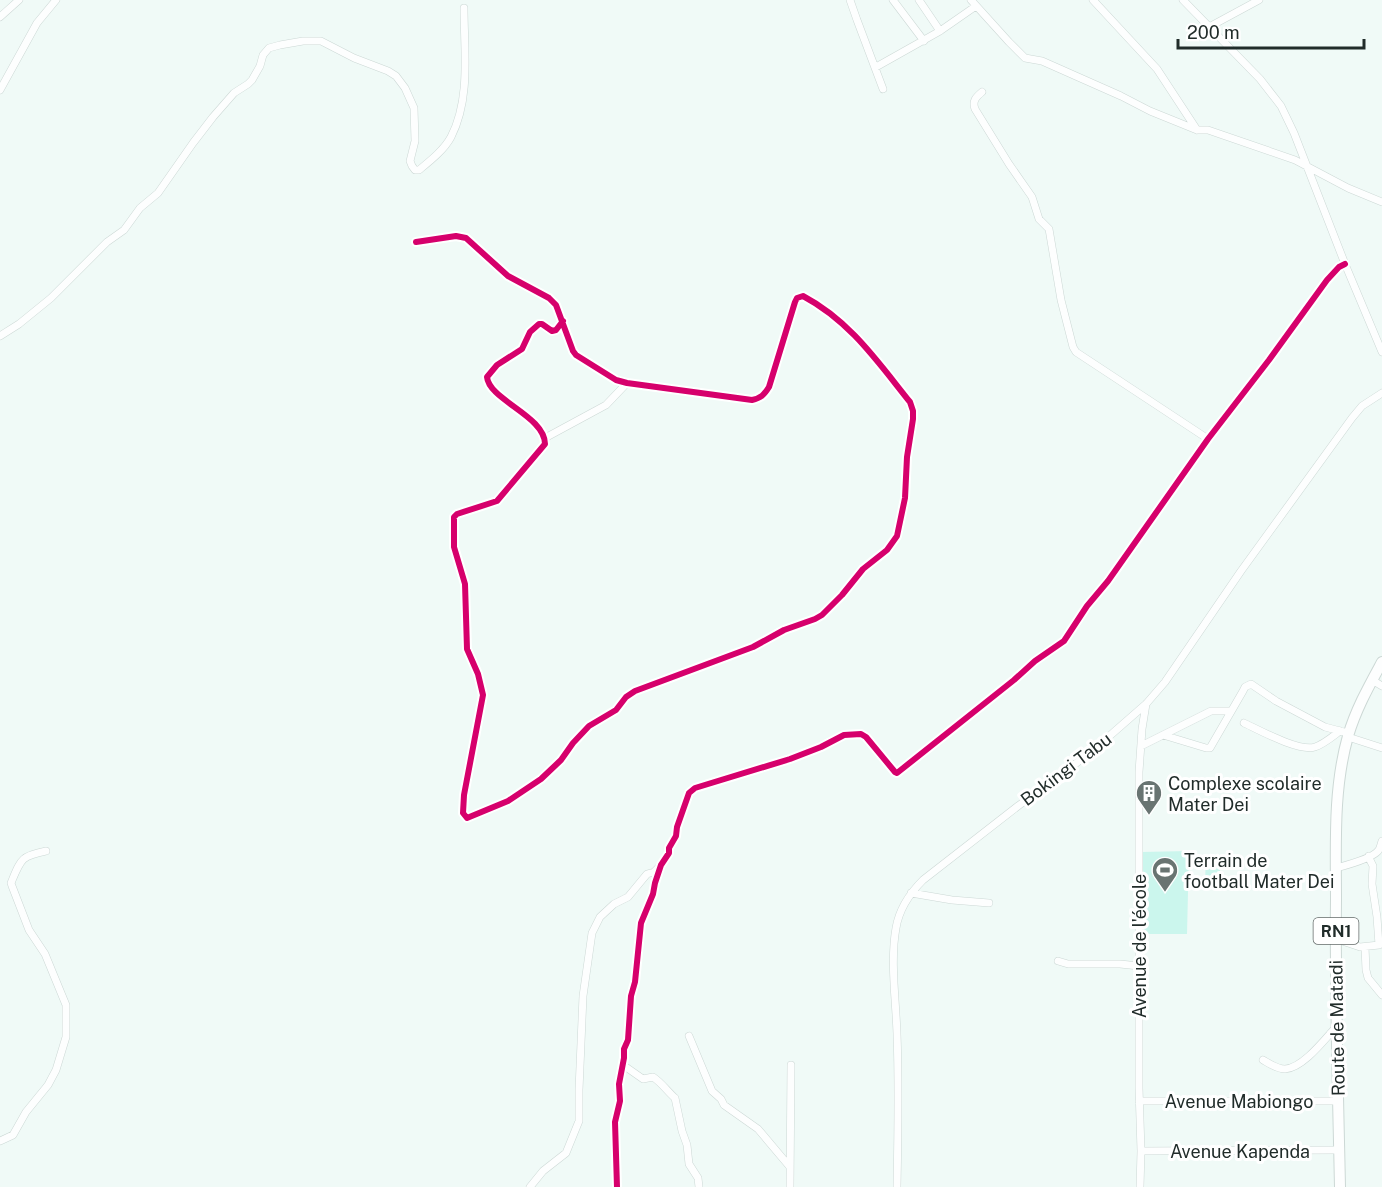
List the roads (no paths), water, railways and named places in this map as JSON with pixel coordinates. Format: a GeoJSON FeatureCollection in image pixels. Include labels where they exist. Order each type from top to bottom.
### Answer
{"type":"FeatureCollection","features":[{"type":"Feature","properties":{"kind":"highway","name":"Route de Matadi"},"geometry":{"type":"LineString","coordinates":[[1340,1187],[1336,1027],[1337,790],[1346,733],[1356,710],[1377,683],[1382,662]]}},
{"type":"Feature","properties":{"kind":"street"},"geometry":{"type":"LineString","coordinates":[[0,16],[20,0]]}},
{"type":"Feature","properties":{"kind":"street"},"geometry":{"type":"LineString","coordinates":[[0,90],[37,23],[56,0]]}},
{"type":"Feature","properties":{"kind":"street"},"geometry":{"type":"LineString","coordinates":[[850,0],[883,89]]}},
{"type":"Feature","properties":{"kind":"street"},"geometry":{"type":"LineString","coordinates":[[893,0],[924,41]]}},
{"type":"Feature","properties":{"kind":"street"},"geometry":{"type":"LineString","coordinates":[[919,0],[940,32]]}},
{"type":"Feature","properties":{"kind":"street"},"geometry":{"type":"LineString","coordinates":[[1093,0],[1157,69],[1197,130]]}},
{"type":"Feature","properties":{"kind":"street"},"geometry":{"type":"LineString","coordinates":[[1183,0],[1272,93],[1288,118],[1382,352]]}},
{"type":"Feature","properties":{"kind":"street"},"geometry":{"type":"LineString","coordinates":[[1209,27],[1259,0]]}},
{"type":"Feature","properties":{"kind":"street"},"geometry":{"type":"LineString","coordinates":[[876,67],[940,32],[974,3],[1025,57],[1042,61],[1197,130],[1208,130],[1279,154],[1382,202]]}},
{"type":"Feature","properties":{"kind":"street"},"geometry":{"type":"LineString","coordinates":[[0,336],[20,324],[107,242],[124,230],[140,208],[158,193],[213,117],[234,93],[252,80],[263,55],[269,48],[303,41],[321,41],[396,76],[405,88],[414,108],[415,141],[410,161],[415,170],[419,170],[447,144],[458,116],[465,75],[464,8]]}},
{"type":"Feature","properties":{"kind":"street"},"geometry":{"type":"LineString","coordinates":[[982,92],[976,98],[975,109],[1032,197],[1039,219],[1049,229],[1063,310],[1076,352],[1208,440]]}},
{"type":"Feature","properties":{"kind":"street"},"geometry":{"type":"LineString","coordinates":[[416,242],[456,236],[466,238],[508,276],[549,298],[557,306],[563,321],[572,347],[576,355],[616,380],[627,383],[752,400],[760,399],[769,387],[797,298],[803,296],[835,316],[863,342],[910,402],[913,411],[905,498],[897,536],[887,550],[862,569],[842,595],[822,615],[784,630],[753,647],[635,691],[626,697],[616,710],[589,726],[561,760],[542,778],[509,800],[467,818],[463,813],[463,798],[483,695],[478,674],[467,649],[465,584],[454,547],[454,517],[497,501],[545,444],[545,438],[531,418],[520,412],[489,385],[487,377],[497,364],[522,350],[530,332],[539,324],[552,332],[563,321]]}},
{"type":"Feature","properties":{"kind":"street"},"geometry":{"type":"LineString","coordinates":[[530,1187],[543,1171],[566,1153],[579,1121],[583,996],[592,933],[600,918],[614,904],[628,897],[647,874],[654,872],[661,865],[676,836],[688,793],[695,788],[790,759],[844,735],[861,734],[866,737],[895,772],[900,772],[1035,661],[1064,641],[1087,606],[1327,280],[1345,264]]}},
{"type":"Feature","properties":{"kind":"street"},"geometry":{"type":"LineString","coordinates":[[545,438],[606,405],[627,383]]}},
{"type":"Feature","properties":{"kind":"street","name":"Bokingi Tabu"},"geometry":{"type":"LineString","coordinates":[[897,1187],[899,1114],[894,951],[896,927],[911,893],[922,880],[1090,753],[1146,705],[1165,682],[1241,571],[1352,418],[1362,406],[1382,393]]}},
{"type":"Feature","properties":{"kind":"street"},"geometry":{"type":"LineString","coordinates":[[1163,735],[1210,748],[1245,687],[1251,684],[1276,701],[1325,727],[1382,748]]}},
{"type":"Feature","properties":{"kind":"street","name":"Avenue de l'école"},"geometry":{"type":"LineString","coordinates":[[1140,1187],[1139,831],[1141,746],[1146,705]]}},
{"type":"Feature","properties":{"kind":"street"},"geometry":{"type":"LineString","coordinates":[[1141,746],[1211,711],[1231,711]]}},
{"type":"Feature","properties":{"kind":"street"},"geometry":{"type":"LineString","coordinates":[[1244,723],[1302,747],[1315,747],[1346,733]]}},
{"type":"Feature","properties":{"kind":"street"},"geometry":{"type":"LineString","coordinates":[[1336,868],[1359,862],[1370,856],[1379,850],[1382,841]]}},
{"type":"Feature","properties":{"kind":"street"},"geometry":{"type":"LineString","coordinates":[[0,1141],[13,1135],[26,1112],[48,1085],[56,1070],[66,1036],[66,1005],[45,954],[29,932],[11,883],[21,860],[30,854],[46,851]]}},
{"type":"Feature","properties":{"kind":"street"},"geometry":{"type":"LineString","coordinates":[[1336,939],[1365,947],[1380,945],[1372,884],[1373,866],[1370,856]]}},
{"type":"Feature","properties":{"kind":"street"},"geometry":{"type":"LineString","coordinates":[[617,1187],[615,1122],[620,1101],[624,1049],[628,1040],[641,923],[653,894],[661,865]]}},
{"type":"Feature","properties":{"kind":"street"},"geometry":{"type":"LineString","coordinates":[[911,893],[989,903]]}},
{"type":"Feature","properties":{"kind":"street"},"geometry":{"type":"LineString","coordinates":[[1365,947],[1368,978],[1382,995]]}},
{"type":"Feature","properties":{"kind":"street"},"geometry":{"type":"LineString","coordinates":[[1058,960],[1068,964],[1139,966]]}},
{"type":"Feature","properties":{"kind":"street"},"geometry":{"type":"LineString","coordinates":[[1263,1060],[1279,1068],[1292,1067],[1308,1057],[1336,1027]]}},
{"type":"Feature","properties":{"kind":"street"},"geometry":{"type":"LineString","coordinates":[[689,1036],[712,1091],[724,1104],[760,1130],[790,1167]]}},
{"type":"Feature","properties":{"kind":"street"},"geometry":{"type":"LineString","coordinates":[[623,1065],[644,1079],[653,1077],[663,1084],[675,1098],[687,1145],[689,1164],[698,1178],[699,1187]]}},
{"type":"Feature","properties":{"kind":"street"},"geometry":{"type":"LineString","coordinates":[[790,1065],[790,1187]]}},
{"type":"Feature","properties":{"kind":"street","name":"Avenue Mabiongo"},"geometry":{"type":"LineString","coordinates":[[1139,1101],[1338,1101]]}},
{"type":"Feature","properties":{"kind":"street","name":"Avenue Kapenda"},"geometry":{"type":"LineString","coordinates":[[1141,1151],[1339,1150]]}},
{"type":"Feature","properties":{"kind":"place","name":"Complexe scolaire Mater Dei"},"geometry":{"type":"Point","coordinates":[1149,816]}},
{"type":"Feature","properties":{"kind":"place","name":"Terrain de football Mater Dei"},"geometry":{"type":"Point","coordinates":[1165,893]}}]}
